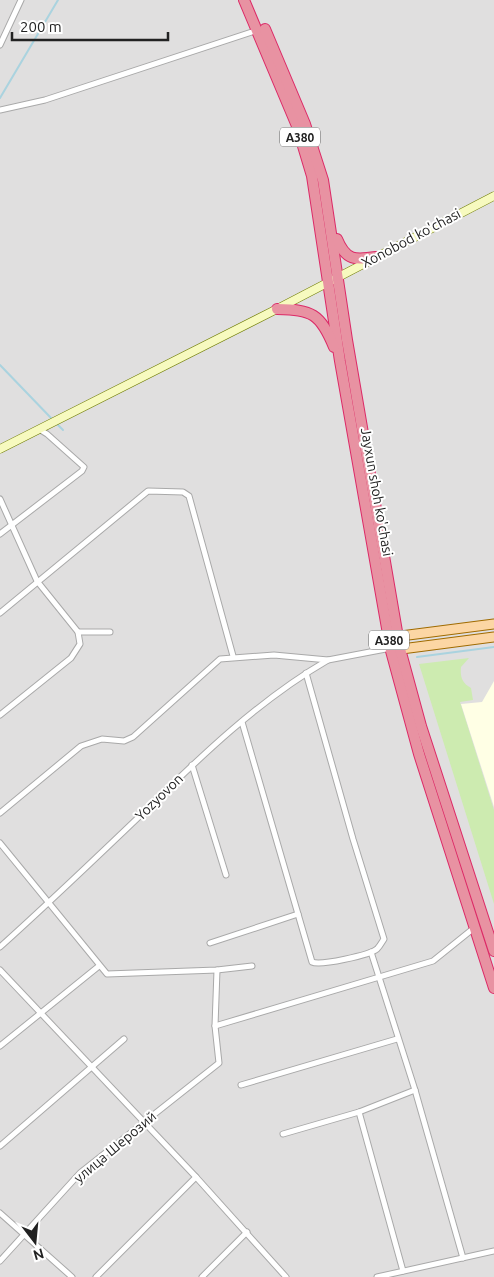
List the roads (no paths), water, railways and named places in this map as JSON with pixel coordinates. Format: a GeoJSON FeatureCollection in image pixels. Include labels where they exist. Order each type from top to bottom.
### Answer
{"type":"FeatureCollection","features":[{"type":"Feature","properties":{"kind":"highway","name":"Jayxun shoh ko'chasi"},"geometry":{"type":"LineString","coordinates":[[244,0],[297,126],[312,176],[340,361],[394,644],[418,754],[494,988]]}},
{"type":"Feature","properties":{"kind":"highway","name":"Jayxun shoh ko'chasi"},"geometry":{"type":"LineString","coordinates":[[251,0],[281,63],[305,124],[323,180],[394,644],[494,951]]}},
{"type":"Feature","properties":{"kind":"highway"},"geometry":{"type":"LineString","coordinates":[[329,213],[342,250],[349,257],[360,259],[376,257]]}},
{"type":"Feature","properties":{"kind":"highway"},"geometry":{"type":"LineString","coordinates":[[277,309],[304,310],[320,320],[340,361]]}},
{"type":"Feature","properties":{"kind":"main road","name":"Xonobod ko'chasi"},"geometry":{"type":"LineString","coordinates":[[0,449],[277,309],[494,196]]}},
{"type":"Feature","properties":{"kind":"main road"},"geometry":{"type":"LineString","coordinates":[[394,644],[494,624]]}},
{"type":"Feature","properties":{"kind":"main road"},"geometry":{"type":"LineString","coordinates":[[394,644],[494,637]]}},
{"type":"Feature","properties":{"kind":"street"},"geometry":{"type":"LineString","coordinates":[[0,44],[21,0]]}},
{"type":"Feature","properties":{"kind":"street"},"geometry":{"type":"LineString","coordinates":[[0,110],[45,100],[258,30]]}},
{"type":"Feature","properties":{"kind":"street"},"geometry":{"type":"LineString","coordinates":[[0,534],[82,471],[84,467],[39,429]]}},
{"type":"Feature","properties":{"kind":"street"},"geometry":{"type":"LineString","coordinates":[[0,613],[148,491],[183,492],[189,496],[233,656]]}},
{"type":"Feature","properties":{"kind":"street"},"geometry":{"type":"LineString","coordinates":[[0,499],[37,581],[78,632],[80,644],[76,652],[0,714]]}},
{"type":"Feature","properties":{"kind":"street"},"geometry":{"type":"LineString","coordinates":[[78,632],[110,632]]}},
{"type":"Feature","properties":{"kind":"street"},"geometry":{"type":"LineString","coordinates":[[0,813],[81,746],[102,739],[124,741],[133,737],[220,659],[233,656],[274,655],[328,660],[394,644]]}},
{"type":"Feature","properties":{"kind":"street","name":"Yozyovon"},"geometry":{"type":"LineString","coordinates":[[0,947],[49,904],[192,765],[242,722],[306,673],[328,660]]}},
{"type":"Feature","properties":{"kind":"street"},"geometry":{"type":"LineString","coordinates":[[242,722],[298,914],[315,964],[371,952],[378,948],[384,939],[353,839],[306,673]]}},
{"type":"Feature","properties":{"kind":"street"},"geometry":{"type":"LineString","coordinates":[[192,765],[226,875]]}},
{"type":"Feature","properties":{"kind":"street"},"geometry":{"type":"LineString","coordinates":[[0,843],[107,974],[217,970],[252,966]]}},
{"type":"Feature","properties":{"kind":"street"},"geometry":{"type":"LineString","coordinates":[[210,943],[298,914]]}},
{"type":"Feature","properties":{"kind":"street"},"geometry":{"type":"LineString","coordinates":[[217,970],[216,1026],[432,961],[447,952],[474,927]]}},
{"type":"Feature","properties":{"kind":"street"},"geometry":{"type":"LineString","coordinates":[[371,952],[397,1039],[415,1090],[463,1258]]}},
{"type":"Feature","properties":{"kind":"street"},"geometry":{"type":"LineString","coordinates":[[0,1046],[99,966]]}},
{"type":"Feature","properties":{"kind":"street"},"geometry":{"type":"LineString","coordinates":[[0,970],[196,1177],[286,1277]]}},
{"type":"Feature","properties":{"kind":"street","name":"улица Шерозий"},"geometry":{"type":"LineString","coordinates":[[0,1261],[80,1173],[219,1063],[216,1026]]}},
{"type":"Feature","properties":{"kind":"street"},"geometry":{"type":"LineString","coordinates":[[0,1146],[124,1039]]}},
{"type":"Feature","properties":{"kind":"street"},"geometry":{"type":"LineString","coordinates":[[241,1085],[397,1039]]}},
{"type":"Feature","properties":{"kind":"street"},"geometry":{"type":"LineString","coordinates":[[283,1134],[359,1112],[415,1090]]}},
{"type":"Feature","properties":{"kind":"street"},"geometry":{"type":"LineString","coordinates":[[359,1112],[403,1271]]}},
{"type":"Feature","properties":{"kind":"street"},"geometry":{"type":"LineString","coordinates":[[96,1277],[196,1177]]}},
{"type":"Feature","properties":{"kind":"street"},"geometry":{"type":"LineString","coordinates":[[0,1212],[72,1277]]}},
{"type":"Feature","properties":{"kind":"street"},"geometry":{"type":"LineString","coordinates":[[202,1277],[247,1232]]}},
{"type":"Feature","properties":{"kind":"street"},"geometry":{"type":"LineString","coordinates":[[377,1277],[494,1251]]}},
{"type":"Feature","properties":{"kind":"waterway"},"geometry":{"type":"LineString","coordinates":[[0,98],[58,0]]}},
{"type":"Feature","properties":{"kind":"waterway"},"geometry":{"type":"LineString","coordinates":[[0,365],[52,419]]}},
{"type":"Feature","properties":{"kind":"waterway"},"geometry":{"type":"LineString","coordinates":[[57,424],[63,430]]}},
{"type":"Feature","properties":{"kind":"waterway"},"geometry":{"type":"LineString","coordinates":[[417,657],[494,647]]}}]}
